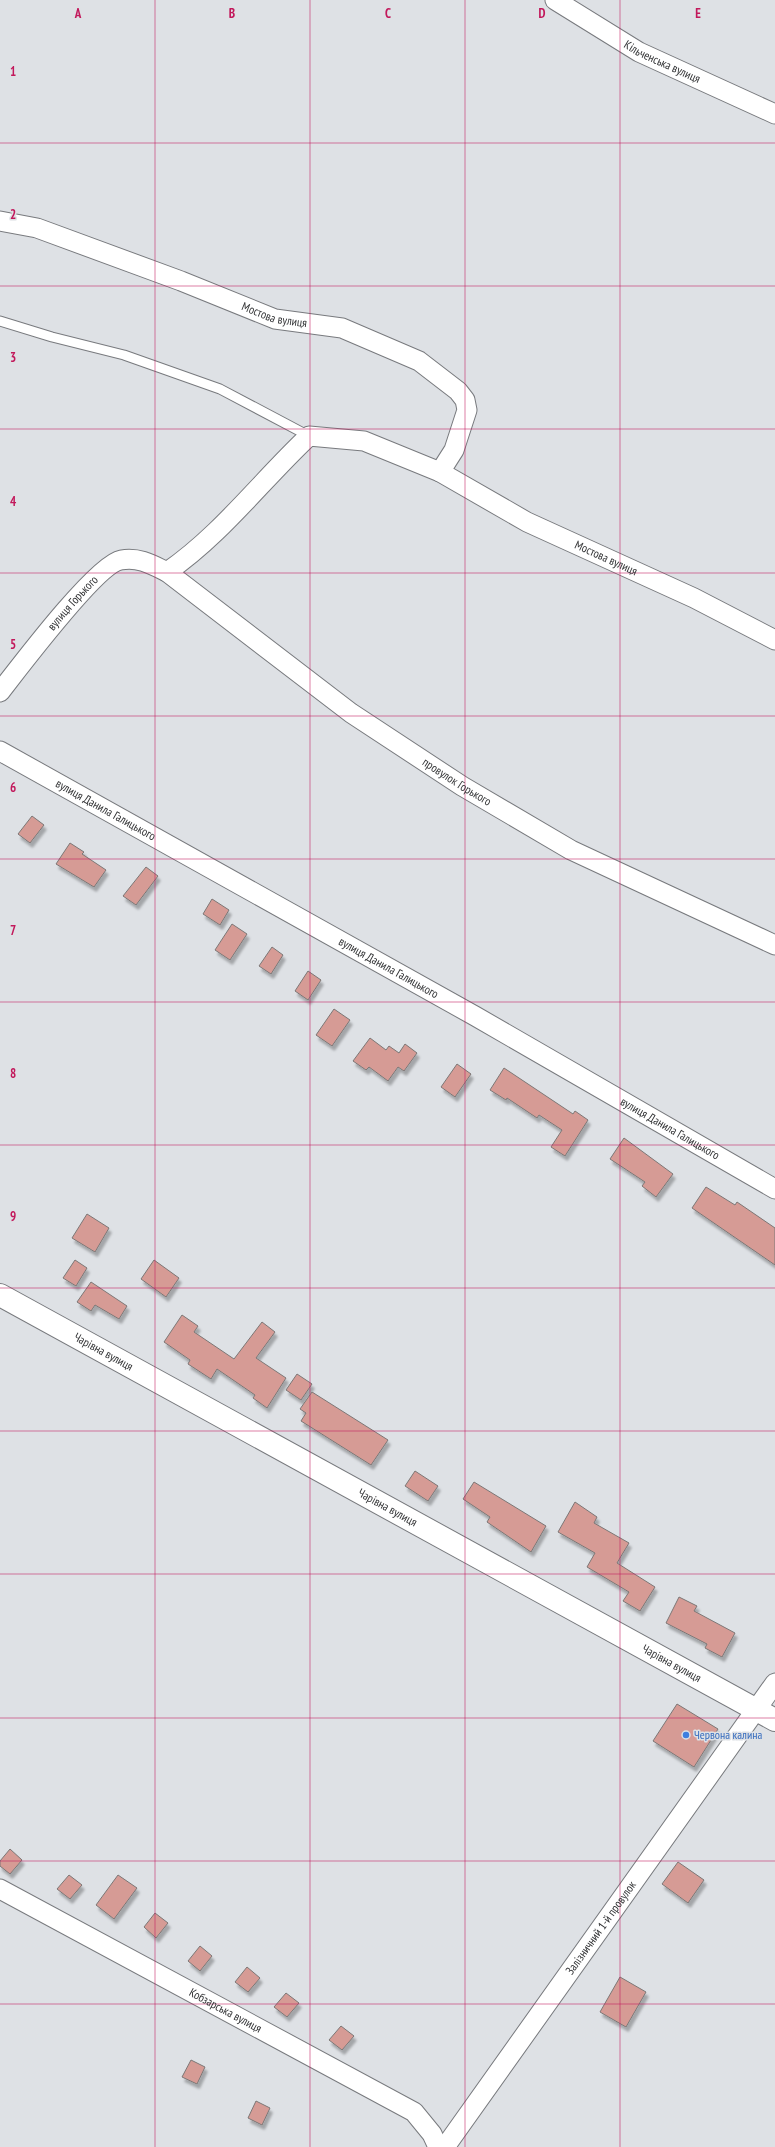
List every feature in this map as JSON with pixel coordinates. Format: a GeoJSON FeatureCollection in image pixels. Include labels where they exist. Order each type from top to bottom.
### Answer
{"type":"FeatureCollection","features":[{"type":"Feature","properties":{"kind":"street","name":"Кільченська вулиця"},"geometry":{"type":"LineString","coordinates":[[555,0],[639,52],[775,114]]}},
{"type":"Feature","properties":{"kind":"street","name":"Мостова вулиця"},"geometry":{"type":"LineString","coordinates":[[0,221],[44,231],[181,281],[275,319],[342,328],[419,361],[458,391],[465,400],[467,410],[454,450],[440,472]]}},
{"type":"Feature","properties":{"kind":"street","name":"Мостова вулиця"},"geometry":{"type":"LineString","coordinates":[[309,436],[364,441],[440,472],[527,522],[694,598],[775,640]]}},
{"type":"Feature","properties":{"kind":"street"},"geometry":{"type":"LineString","coordinates":[[167,572],[184,560],[219,530],[286,458],[309,436]]}},
{"type":"Feature","properties":{"kind":"street","name":"вулиця Горького"},"geometry":{"type":"LineString","coordinates":[[0,692],[62,613],[102,573],[119,560],[141,559],[167,572]]}},
{"type":"Feature","properties":{"kind":"street","name":"провулок Горького"},"geometry":{"type":"LineString","coordinates":[[167,572],[351,714],[462,786],[572,850],[775,945]]}},
{"type":"Feature","properties":{"kind":"street","name":"вулиця Данила Галицького"},"geometry":{"type":"LineString","coordinates":[[0,751],[468,1012],[775,1189]]}},
{"type":"Feature","properties":{"kind":"street","name":"Чарівна вулиця"},"geometry":{"type":"LineString","coordinates":[[0,1295],[756,1708],[775,1720]]}},
{"type":"Feature","properties":{"kind":"street","name":"Залізничний 1-й провулок"},"geometry":{"type":"LineString","coordinates":[[444,2147],[775,1683]]}},
{"type":"Feature","properties":{"kind":"street","name":"Кобзарська вулиця"},"geometry":{"type":"LineString","coordinates":[[0,1889],[414,2112],[432,2134],[438,2147]]}},
{"type":"Feature","properties":{"kind":"lane","name":"Мостова вулиця"},"geometry":{"type":"LineString","coordinates":[[0,321],[52,337],[124,355],[220,389],[309,436]]}},
{"type":"Feature","properties":{"kind":"building"},"geometry":{"type":"Polygon","coordinates":[[[32,816],[44,825],[30,843],[18,834],[32,816]]]}},
{"type":"Feature","properties":{"kind":"building"},"geometry":{"type":"Polygon","coordinates":[[[70,843],[84,852],[82,854],[106,870],[94,887],[56,864],[70,843]]]}},
{"type":"Feature","properties":{"kind":"building"},"geometry":{"type":"Polygon","coordinates":[[[146,867],[158,876],[136,905],[123,896],[146,867]]]}},
{"type":"Feature","properties":{"kind":"building"},"geometry":{"type":"Polygon","coordinates":[[[212,899],[229,910],[220,925],[203,914],[212,899]]]}},
{"type":"Feature","properties":{"kind":"building"},"geometry":{"type":"Polygon","coordinates":[[[232,924],[247,934],[230,960],[215,950],[232,924]]]}},
{"type":"Feature","properties":{"kind":"building"},"geometry":{"type":"Polygon","coordinates":[[[272,947],[283,955],[271,974],[259,966],[272,947]]]}},
{"type":"Feature","properties":{"kind":"building"},"geometry":{"type":"Polygon","coordinates":[[[308,971],[321,980],[308,1000],[295,991],[308,971]]]}},
{"type":"Feature","properties":{"kind":"building"},"geometry":{"type":"Polygon","coordinates":[[[334,1009],[350,1020],[332,1046],[316,1035],[334,1009]]]}},
{"type":"Feature","properties":{"kind":"building"},"geometry":{"type":"Polygon","coordinates":[[[370,1038],[386,1050],[389,1046],[399,1053],[405,1044],[417,1053],[404,1071],[398,1067],[388,1081],[369,1067],[366,1070],[353,1061],[370,1038]]]}},
{"type":"Feature","properties":{"kind":"building"},"geometry":{"type":"Polygon","coordinates":[[[457,1064],[471,1074],[455,1097],[441,1087],[457,1064]]]}},
{"type":"Feature","properties":{"kind":"building"},"geometry":{"type":"Polygon","coordinates":[[[504,1068],[573,1114],[575,1111],[588,1120],[565,1156],[551,1147],[562,1130],[539,1115],[537,1118],[507,1098],[506,1100],[490,1090],[504,1068]]]}},
{"type":"Feature","properties":{"kind":"building"},"geometry":{"type":"Polygon","coordinates":[[[624,1138],[673,1174],[656,1197],[642,1186],[645,1182],[610,1159],[624,1138]]]}},
{"type":"Feature","properties":{"kind":"building"},"geometry":{"type":"Polygon","coordinates":[[[706,1187],[735,1205],[737,1202],[775,1228],[775,1265],[692,1208],[706,1187]]]}},
{"type":"Feature","properties":{"kind":"building"},"geometry":{"type":"Polygon","coordinates":[[[87,1214],[109,1228],[95,1252],[72,1238],[87,1214]]]}},
{"type":"Feature","properties":{"kind":"building"},"geometry":{"type":"Polygon","coordinates":[[[75,1260],[87,1268],[76,1286],[63,1278],[75,1260]]]}},
{"type":"Feature","properties":{"kind":"building"},"geometry":{"type":"Polygon","coordinates":[[[154,1260],[179,1278],[166,1297],[141,1279],[154,1260]]]}},
{"type":"Feature","properties":{"kind":"building"},"geometry":{"type":"Polygon","coordinates":[[[91,1282],[127,1306],[119,1319],[95,1305],[91,1311],[77,1302],[91,1282]]]}},
{"type":"Feature","properties":{"kind":"building"},"geometry":{"type":"Polygon","coordinates":[[[182,1315],[198,1326],[194,1332],[234,1359],[262,1322],[275,1332],[256,1358],[286,1378],[267,1408],[253,1398],[255,1395],[217,1369],[211,1379],[188,1364],[190,1360],[164,1342],[182,1315]]]}},
{"type":"Feature","properties":{"kind":"building"},"geometry":{"type":"Polygon","coordinates":[[[297,1374],[312,1384],[301,1400],[286,1390],[297,1374]]]}},
{"type":"Feature","properties":{"kind":"building"},"geometry":{"type":"Polygon","coordinates":[[[312,1392],[388,1440],[371,1465],[301,1421],[306,1413],[300,1409],[312,1392]]]}},
{"type":"Feature","properties":{"kind":"building"},"geometry":{"type":"Polygon","coordinates":[[[415,1471],[438,1486],[428,1501],[405,1486],[415,1471]]]}},
{"type":"Feature","properties":{"kind":"building"},"geometry":{"type":"Polygon","coordinates":[[[474,1482],[546,1526],[531,1552],[487,1522],[490,1517],[463,1499],[474,1482]]]}},
{"type":"Feature","properties":{"kind":"building"},"geometry":{"type":"Polygon","coordinates":[[[575,1502],[597,1517],[594,1523],[629,1543],[617,1563],[655,1587],[640,1611],[623,1601],[629,1592],[587,1567],[595,1553],[558,1532],[575,1502]]]}},
{"type":"Feature","properties":{"kind":"building"},"geometry":{"type":"Polygon","coordinates":[[[679,1597],[697,1606],[694,1611],[735,1633],[722,1657],[705,1648],[707,1644],[666,1623],[679,1597]]]}},
{"type":"Feature","properties":{"kind":"building","name":"Червона калина"},"geometry":{"type":"Polygon","coordinates":[[[677,1704],[718,1729],[694,1767],[653,1741],[677,1704]]]}},
{"type":"Feature","properties":{"kind":"building"},"geometry":{"type":"Polygon","coordinates":[[[10,1849],[22,1860],[10,1874],[0,1866],[0,1861],[10,1849]]]}},
{"type":"Feature","properties":{"kind":"building"},"geometry":{"type":"Polygon","coordinates":[[[678,1862],[704,1880],[688,1903],[662,1884],[678,1862]]]}},
{"type":"Feature","properties":{"kind":"building"},"geometry":{"type":"Polygon","coordinates":[[[69,1875],[82,1885],[70,1899],[57,1889],[69,1875]]]}},
{"type":"Feature","properties":{"kind":"building"},"geometry":{"type":"Polygon","coordinates":[[[118,1875],[137,1888],[114,1919],[96,1905],[118,1875]]]}},
{"type":"Feature","properties":{"kind":"building"},"geometry":{"type":"Polygon","coordinates":[[[155,1913],[168,1923],[156,1938],[144,1927],[155,1913]]]}},
{"type":"Feature","properties":{"kind":"building"},"geometry":{"type":"Polygon","coordinates":[[[200,1946],[212,1956],[200,1971],[188,1961],[200,1946]]]}},
{"type":"Feature","properties":{"kind":"building"},"geometry":{"type":"Polygon","coordinates":[[[247,1967],[260,1978],[248,1992],[235,1982],[247,1967]]]}},
{"type":"Feature","properties":{"kind":"building"},"geometry":{"type":"Polygon","coordinates":[[[620,1977],[646,1992],[626,2027],[600,2012],[620,1977]]]}},
{"type":"Feature","properties":{"kind":"building"},"geometry":{"type":"Polygon","coordinates":[[[286,1993],[299,2003],[287,2017],[274,2007],[286,1993]]]}},
{"type":"Feature","properties":{"kind":"building"},"geometry":{"type":"Polygon","coordinates":[[[341,2026],[354,2036],[342,2050],[329,2040],[341,2026]]]}},
{"type":"Feature","properties":{"kind":"building"},"geometry":{"type":"Polygon","coordinates":[[[191,2060],[205,2067],[197,2084],[182,2077],[191,2060]]]}},
{"type":"Feature","properties":{"kind":"building"},"geometry":{"type":"Polygon","coordinates":[[[256,2101],[270,2108],[262,2125],[248,2118],[256,2101]]]}},
{"type":"Feature","properties":{"kind":"place","name":"Червона калина"},"geometry":{"type":"Point","coordinates":[686,1735]}}]}
